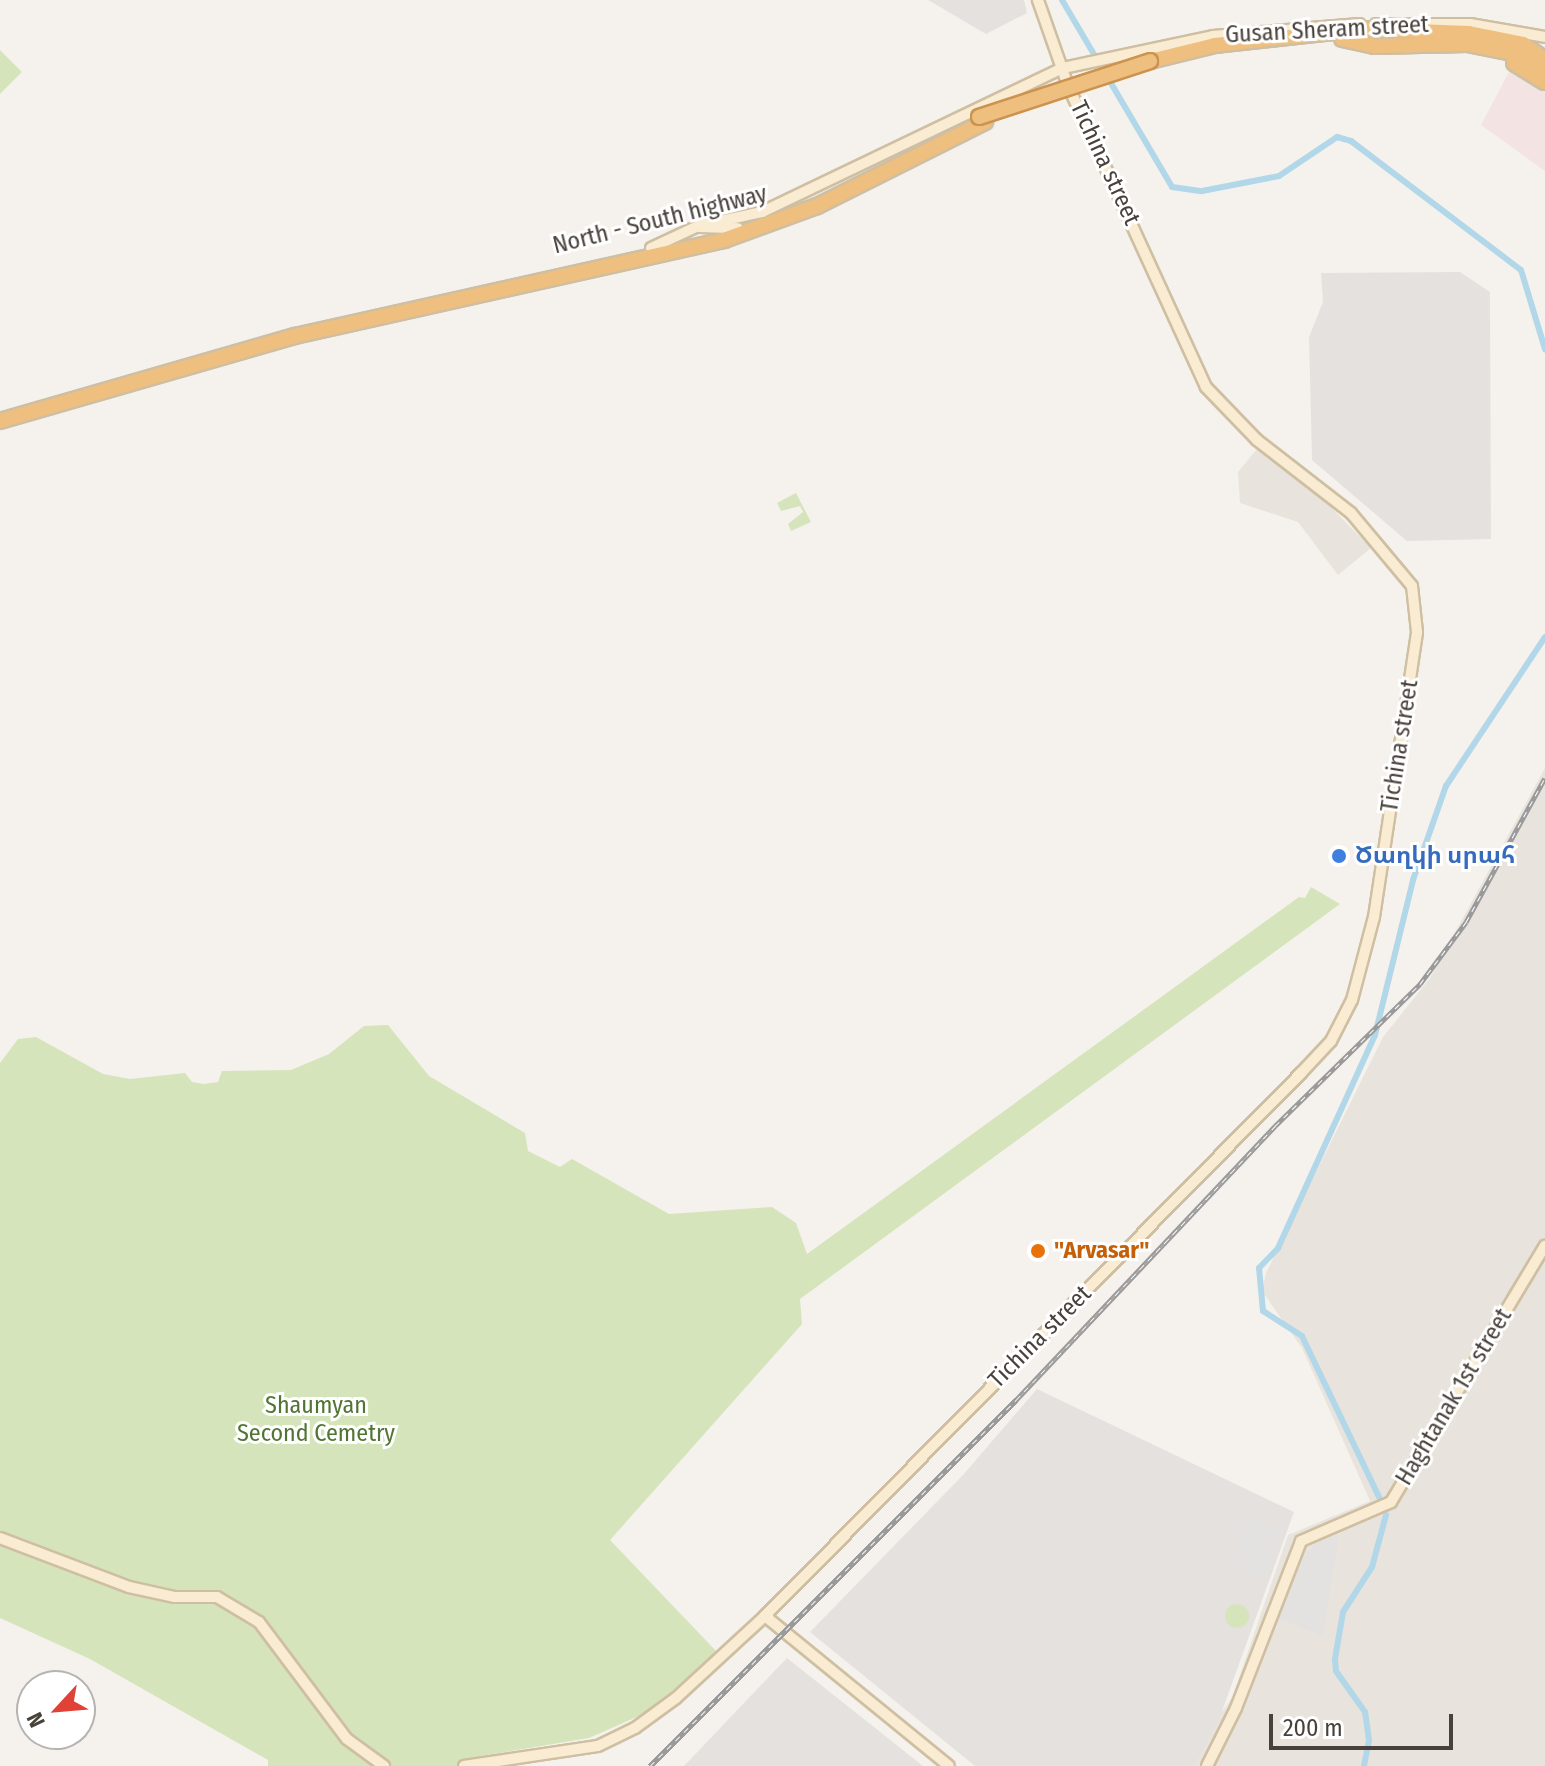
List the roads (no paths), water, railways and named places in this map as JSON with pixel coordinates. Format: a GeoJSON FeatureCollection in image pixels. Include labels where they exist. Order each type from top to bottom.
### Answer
{"type":"FeatureCollection","features":[{"type":"Feature","properties":{"kind":"highway","name":"North - South highway"},"geometry":{"type":"LineString","coordinates":[[1342,39],[1368,26]]}},
{"type":"Feature","properties":{"kind":"highway","name":"North - South highway"},"geometry":{"type":"LineString","coordinates":[[0,413],[275,332],[738,228],[811,201],[982,120],[1215,45],[1368,26],[1469,33],[1523,44],[1545,60]]}},
{"type":"Feature","properties":{"kind":"highway","name":"North - South highway"},"geometry":{"type":"LineString","coordinates":[[1151,65],[1214,54],[1342,39],[1374,46],[1478,46],[1508,52],[1545,69]]}},
{"type":"Feature","properties":{"kind":"highway"},"geometry":{"type":"LineString","coordinates":[[1523,44],[1545,52]]}},
{"type":"Feature","properties":{"kind":"highway"},"geometry":{"type":"LineString","coordinates":[[1478,46],[1545,82]]}},
{"type":"Feature","properties":{"kind":"highway","name":"North - South highway"},"geometry":{"type":"LineString","coordinates":[[0,421],[295,336],[724,240],[817,206],[982,120]]}},
{"type":"Feature","properties":{"kind":"street","name":"Tichina street"},"geometry":{"type":"LineString","coordinates":[[464,1766],[598,1746],[635,1728],[676,1698],[765,1616],[1331,1041],[1352,1000],[1374,917],[1417,632],[1412,586],[1351,513],[1257,440],[1206,387],[1063,68],[1038,0]]}},
{"type":"Feature","properties":{"kind":"street","name":"Gusan Sheram street"},"geometry":{"type":"LineString","coordinates":[[651,248],[698,226],[762,212],[1063,68],[1109,56],[1260,30],[1470,24],[1545,37]]}},
{"type":"Feature","properties":{"kind":"street"},"geometry":{"type":"LineString","coordinates":[[698,226],[712,231],[738,228]]}},
{"type":"Feature","properties":{"kind":"street","name":"Haghtanak 1st street"},"geometry":{"type":"LineString","coordinates":[[1207,1766],[1236,1708],[1301,1541],[1391,1502],[1545,1246]]}},
{"type":"Feature","properties":{"kind":"street"},"geometry":{"type":"LineString","coordinates":[[0,1538],[129,1587],[174,1597],[217,1597],[249,1616],[288,1654],[347,1739],[384,1766]]}},
{"type":"Feature","properties":{"kind":"street"},"geometry":{"type":"LineString","coordinates":[[765,1616],[949,1766]]}},
{"type":"Feature","properties":{"kind":"waterway"},"geometry":{"type":"LineString","coordinates":[[1062,0],[1172,187],[1202,191],[1279,176],[1337,137],[1351,141],[1521,270],[1545,349]]}},
{"type":"Feature","properties":{"kind":"waterway"},"geometry":{"type":"LineString","coordinates":[[1380,1499],[1302,1336],[1263,1311],[1259,1268],[1278,1248],[1375,1035],[1413,880],[1446,786],[1545,637]]}},
{"type":"Feature","properties":{"kind":"waterway"},"geometry":{"type":"LineString","coordinates":[[1364,1766],[1369,1740],[1365,1712],[1336,1671],[1335,1659],[1343,1612],[1372,1567],[1386,1515]]}},
{"type":"Feature","properties":{"kind":"railway"},"geometry":{"type":"LineString","coordinates":[[650,1766],[1016,1400],[1275,1126],[1420,984],[1466,922],[1545,778]]}},
{"type":"Feature","properties":{"kind":"place","name":"Ծաղկի սրահ"},"geometry":{"type":"Point","coordinates":[1339,856]}},
{"type":"Feature","properties":{"kind":"place","name":"\"Arvasar\""},"geometry":{"type":"Point","coordinates":[1038,1251]}},
{"type":"Feature","properties":{"kind":"park label","name":"Shaumyan Second Cemetry"},"geometry":{"type":"Point","coordinates":[316,1420]}}]}
